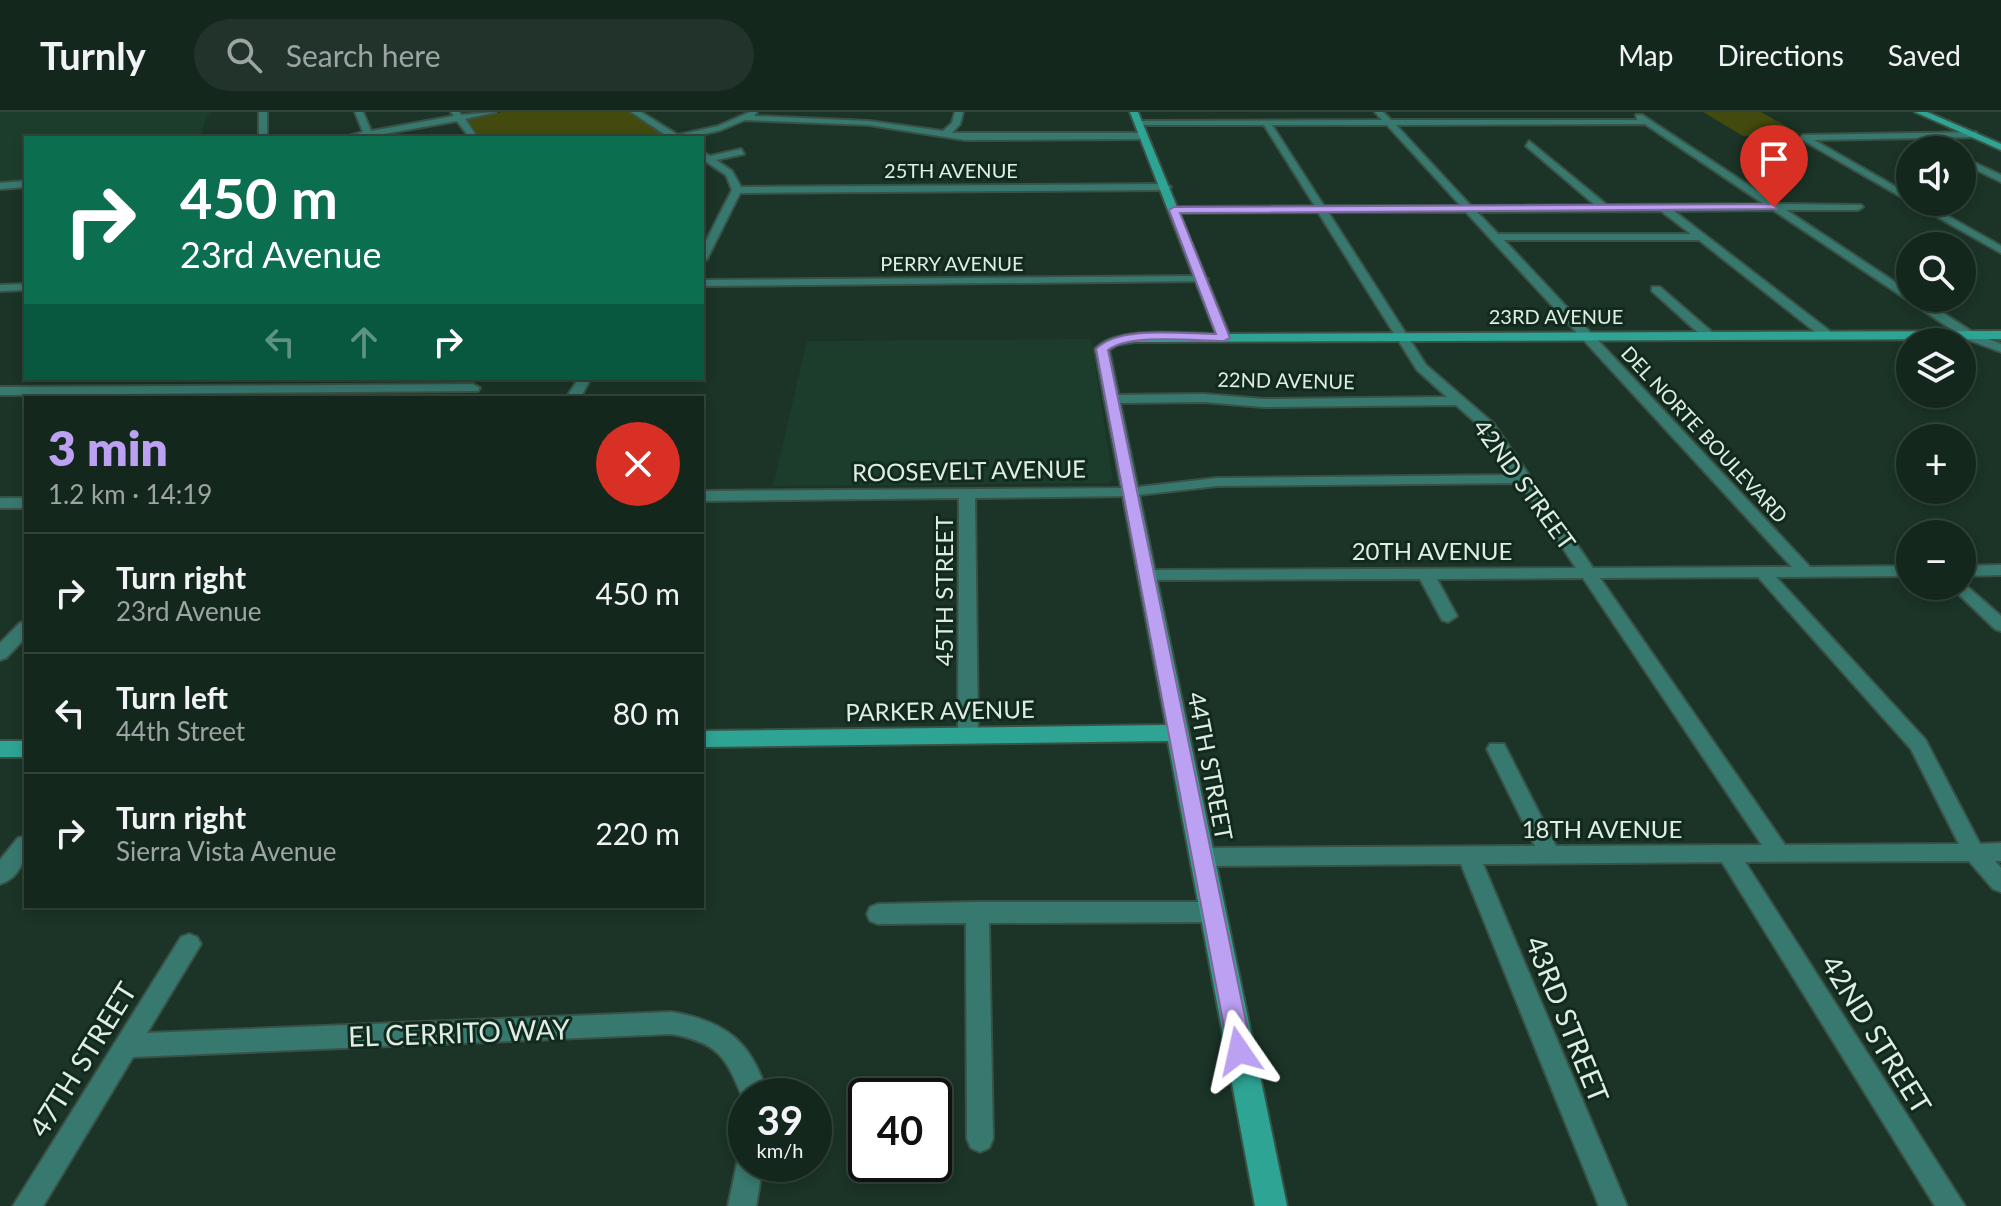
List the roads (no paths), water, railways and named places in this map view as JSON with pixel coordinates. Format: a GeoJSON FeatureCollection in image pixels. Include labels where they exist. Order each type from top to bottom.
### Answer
{"type":"FeatureCollection","features":[{"type":"Feature","properties":{"kind":"street"},"geometry":{"type":"LineString","coordinates":[[263,112],[263,136]]}},
{"type":"Feature","properties":{"kind":"street"},"geometry":{"type":"LineString","coordinates":[[359,112],[368,136],[457,115],[492,112]]}},
{"type":"Feature","properties":{"kind":"street"},"geometry":{"type":"LineString","coordinates":[[635,112],[673,136]]}},
{"type":"Feature","properties":{"kind":"street"},"geometry":{"type":"LineString","coordinates":[[686,136],[707,132],[756,112]]}},
{"type":"Feature","properties":{"kind":"street"},"geometry":{"type":"LineString","coordinates":[[944,135],[956,124],[959,112]]}},
{"type":"Feature","properties":{"kind":"street"},"geometry":{"type":"LineString","coordinates":[[1489,112],[1502,122]]}},
{"type":"Feature","properties":{"kind":"street"},"geometry":{"type":"LineString","coordinates":[[1632,112],[1896,287]]}},
{"type":"Feature","properties":{"kind":"street"},"geometry":{"type":"LineString","coordinates":[[1919,112],[2001,147]]}},
{"type":"Feature","properties":{"kind":"street"},"geometry":{"type":"LineString","coordinates":[[457,115],[473,136]]}},
{"type":"Feature","properties":{"kind":"street"},"geometry":{"type":"LineString","coordinates":[[1224,338],[1136,118],[1266,122],[1384,117],[1502,122],[1646,122]]}},
{"type":"Feature","properties":{"kind":"street","name":"DEL NORTE BOULEVARD"},"geometry":{"type":"LineString","coordinates":[[1384,117],[1805,571]]}},
{"type":"Feature","properties":{"kind":"street"},"geometry":{"type":"LineString","coordinates":[[746,118],[869,123],[944,135],[1047,133],[1144,136]]}},
{"type":"Feature","properties":{"kind":"street","name":"42ND STREET"},"geometry":{"type":"LineString","coordinates":[[1266,122],[1425,373],[1488,426],[1779,853]]}},
{"type":"Feature","properties":{"kind":"street"},"geometry":{"type":"LineString","coordinates":[[857,135],[869,123]]}},
{"type":"Feature","properties":{"kind":"street"},"geometry":{"type":"LineString","coordinates":[[1946,136],[1976,135]]}},
{"type":"Feature","properties":{"kind":"street"},"geometry":{"type":"LineString","coordinates":[[1896,137],[1803,138],[1896,191]]}},
{"type":"Feature","properties":{"kind":"street"},"geometry":{"type":"LineString","coordinates":[[1529,144],[1604,208]]}},
{"type":"Feature","properties":{"kind":"street"},"geometry":{"type":"LineString","coordinates":[[705,157],[741,152]]}},
{"type":"Feature","properties":{"kind":"street"},"geometry":{"type":"LineString","coordinates":[[704,255],[737,190],[731,174],[705,157]]}},
{"type":"Feature","properties":{"kind":"street"},"geometry":{"type":"LineString","coordinates":[[1976,167],[2001,179]]}},
{"type":"Feature","properties":{"kind":"street"},"geometry":{"type":"LineString","coordinates":[[0,186],[24,184]]}},
{"type":"Feature","properties":{"kind":"street","name":"25TH AVENUE"},"geometry":{"type":"LineString","coordinates":[[737,190],[1166,187]]}},
{"type":"Feature","properties":{"kind":"street"},"geometry":{"type":"LineString","coordinates":[[1174,210],[1858,207]]}},
{"type":"Feature","properties":{"kind":"street"},"geometry":{"type":"LineString","coordinates":[[1664,208],[1827,335]]}},
{"type":"Feature","properties":{"kind":"street"},"geometry":{"type":"LineString","coordinates":[[1941,216],[2001,250]]}},
{"type":"Feature","properties":{"kind":"street"},"geometry":{"type":"LineString","coordinates":[[1495,237],[1701,237]]}},
{"type":"Feature","properties":{"kind":"street","name":"PERRY AVENUE"},"geometry":{"type":"LineString","coordinates":[[704,283],[1202,279]]}},
{"type":"Feature","properties":{"kind":"street"},"geometry":{"type":"LineString","coordinates":[[0,288],[24,287]]}},
{"type":"Feature","properties":{"kind":"street"},"geometry":{"type":"LineString","coordinates":[[1656,289],[1708,335]]}},
{"type":"Feature","properties":{"kind":"street"},"geometry":{"type":"LineString","coordinates":[[1934,312],[1958,328]]}},
{"type":"Feature","properties":{"kind":"street","name":"23RD AVENUE"},"geometry":{"type":"LineString","coordinates":[[1112,342],[1135,338],[1896,335]]}},
{"type":"Feature","properties":{"kind":"street","name":"23RD AVENUE"},"geometry":{"type":"LineString","coordinates":[[1976,336],[2001,335]]}},
{"type":"Feature","properties":{"kind":"street"},"geometry":{"type":"LineString","coordinates":[[1976,338],[2001,348]]}},
{"type":"Feature","properties":{"kind":"street","name":"44TH STREET"},"geometry":{"type":"LineString","coordinates":[[1112,342],[1102,349],[1111,399],[1271,1206]]}},
{"type":"Feature","properties":{"kind":"street"},"geometry":{"type":"LineString","coordinates":[[0,391],[255,394],[473,388]]}},
{"type":"Feature","properties":{"kind":"street","name":"22ND AVENUE"},"geometry":{"type":"LineString","coordinates":[[1111,399],[1204,398],[1263,403],[1459,401]]}},
{"type":"Feature","properties":{"kind":"street","name":"ROOSEVELT AVENUE"},"geometry":{"type":"LineString","coordinates":[[704,496],[1130,492],[1217,482],[1524,479]]}},
{"type":"Feature","properties":{"kind":"street","name":"45TH STREET"},"geometry":{"type":"LineString","coordinates":[[967,494],[968,736]]}},
{"type":"Feature","properties":{"kind":"street"},"geometry":{"type":"LineString","coordinates":[[0,503],[24,503]]}},
{"type":"Feature","properties":{"kind":"street"},"geometry":{"type":"LineString","coordinates":[[1976,571],[2001,570]]}},
{"type":"Feature","properties":{"kind":"street","name":"20TH AVENUE"},"geometry":{"type":"LineString","coordinates":[[1147,575],[1896,571]]}},
{"type":"Feature","properties":{"kind":"street"},"geometry":{"type":"LineString","coordinates":[[1763,572],[1918,744],[1974,852],[2001,883]]}},
{"type":"Feature","properties":{"kind":"street"},"geometry":{"type":"LineString","coordinates":[[1426,574],[1448,616]]}},
{"type":"Feature","properties":{"kind":"street"},"geometry":{"type":"LineString","coordinates":[[1973,600],[2001,625]]}},
{"type":"Feature","properties":{"kind":"street"},"geometry":{"type":"LineString","coordinates":[[0,654],[24,629]]}},
{"type":"Feature","properties":{"kind":"street","name":"PARKER AVENUE"},"geometry":{"type":"LineString","coordinates":[[704,739],[1178,733]]}},
{"type":"Feature","properties":{"kind":"street"},"geometry":{"type":"LineString","coordinates":[[0,749],[24,749]]}},
{"type":"Feature","properties":{"kind":"street"},"geometry":{"type":"LineString","coordinates":[[1497,749],[1550,855]]}},
{"type":"Feature","properties":{"kind":"street"},"geometry":{"type":"LineString","coordinates":[[0,875],[24,846]]}},
{"type":"Feature","properties":{"kind":"street","name":"18TH AVENUE"},"geometry":{"type":"LineString","coordinates":[[1203,857],[2001,852]]}},
{"type":"Feature","properties":{"kind":"street","name":"42ND STREET"},"geometry":{"type":"LineString","coordinates":[[1728,854],[1951,1206]]}},
{"type":"Feature","properties":{"kind":"street","name":"43RD STREET"},"geometry":{"type":"LineString","coordinates":[[1468,855],[1613,1206]]}},
{"type":"Feature","properties":{"kind":"street"},"geometry":{"type":"LineString","coordinates":[[977,912],[980,1139]]}},
{"type":"Feature","properties":{"kind":"street"},"geometry":{"type":"LineString","coordinates":[[878,914],[1211,912]]}},
{"type":"Feature","properties":{"kind":"street","name":"47TH STREET"},"geometry":{"type":"LineString","coordinates":[[27,1206],[189,944]]}},
{"type":"Feature","properties":{"kind":"street","name":"EL CERRITO WAY"},"geometry":{"type":"LineString","coordinates":[[125,1046],[671,1023],[709,1032],[727,1043],[742,1059],[749,1078]]}},
{"type":"Feature","properties":{"kind":"street"},"geometry":{"type":"LineString","coordinates":[[742,1206],[746,1182]]}}]}
